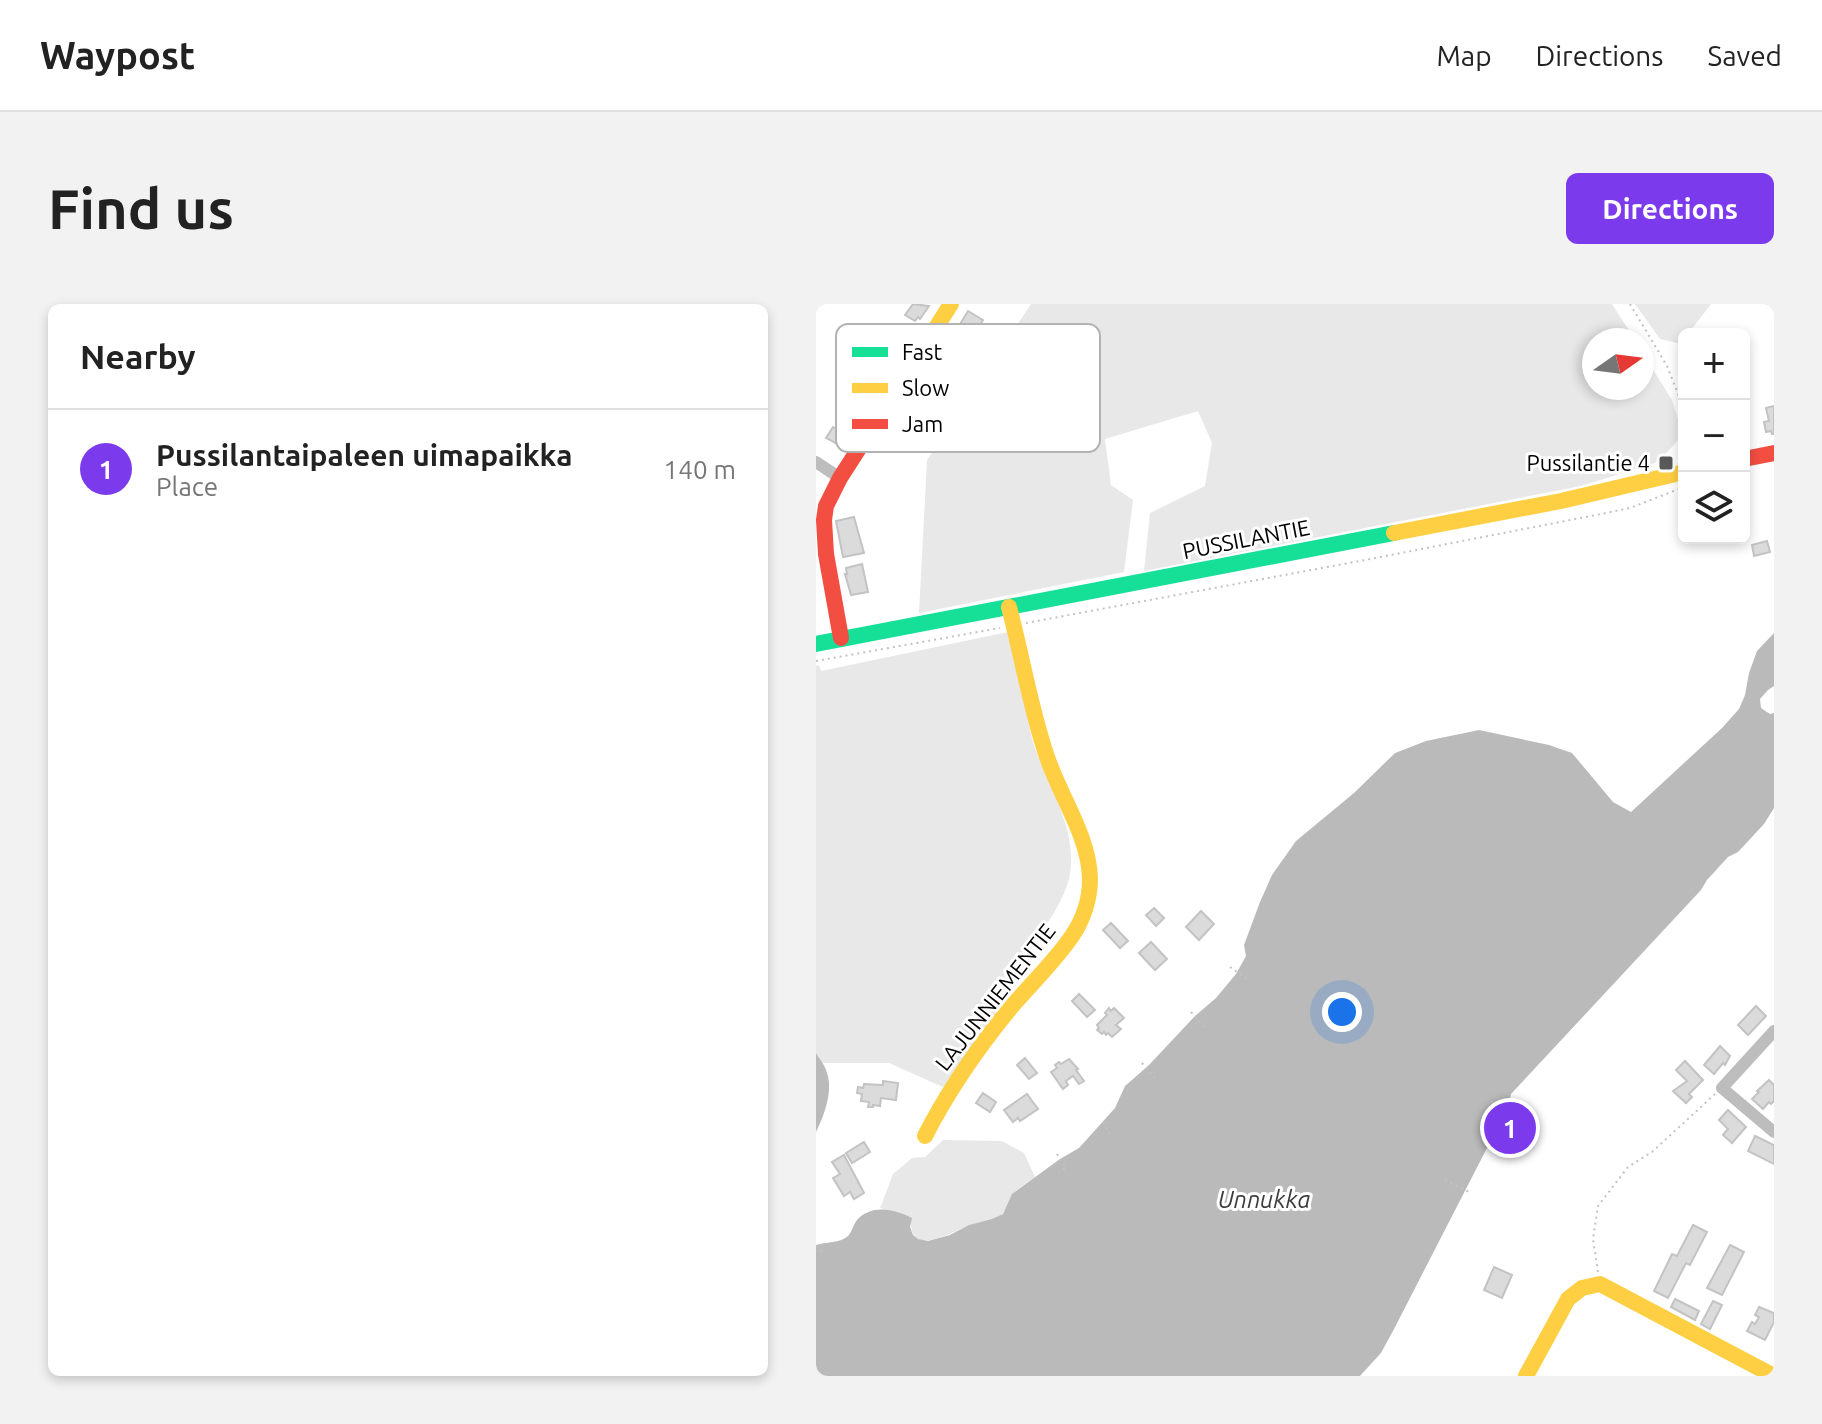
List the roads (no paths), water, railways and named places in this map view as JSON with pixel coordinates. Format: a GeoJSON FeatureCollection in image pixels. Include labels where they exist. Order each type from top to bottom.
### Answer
{"type":"FeatureCollection","features":[{"type":"Feature","properties":{"kind":"street"},"geometry":{"type":"LineString","coordinates":[[938,324],[951,304]]}},
{"type":"Feature","properties":{"kind":"street"},"geometry":{"type":"LineString","coordinates":[[841,638],[824,529],[827,504],[857,452]]}},
{"type":"Feature","properties":{"kind":"street"},"geometry":{"type":"LineString","coordinates":[[1750,458],[1774,453]]}},
{"type":"Feature","properties":{"kind":"street"},"geometry":{"type":"LineString","coordinates":[[816,462],[840,478]]}},
{"type":"Feature","properties":{"kind":"street","name":"PUSSILANTIE"},"geometry":{"type":"LineString","coordinates":[[816,644],[1561,501],[1678,473]]}},
{"type":"Feature","properties":{"kind":"street","name":"LAJUNNIEMENTIE"},"geometry":{"type":"LineString","coordinates":[[925,1136],[972,1055],[1071,937],[1088,902],[1090,878],[1087,856],[1043,745],[1009,607]]}},
{"type":"Feature","properties":{"kind":"street"},"geometry":{"type":"LineString","coordinates":[[1774,1031],[1722,1088],[1774,1132]]}},
{"type":"Feature","properties":{"kind":"street"},"geometry":{"type":"LineString","coordinates":[[1526,1376],[1568,1299],[1582,1288],[1600,1284],[1774,1376]]}},
{"type":"Feature","properties":{"kind":"water","name":"Unnukka"},"geometry":{"type":"Polygon","coordinates":[[[1774,633],[1774,686],[1760,699],[1761,708],[1774,713],[1774,808],[1764,824],[1738,852],[1728,857],[1511,1094],[1505,1133],[1487,1148],[1381,1353],[1360,1376],[816,1376],[816,1245],[845,1238],[857,1220],[876,1210],[891,1210],[912,1218],[910,1227],[913,1235],[928,1241],[1003,1214],[1012,1194],[1079,1148],[1115,1108],[1125,1086],[1216,998],[1246,956],[1244,945],[1260,902],[1272,875],[1296,841],[1354,793],[1395,753],[1426,741],[1479,730],[1549,745],[1572,753],[1613,802],[1631,812],[1739,709],[1757,651],[1774,633]]]}},
{"type":"Feature","properties":{"kind":"water"},"geometry":{"type":"Polygon","coordinates":[[[816,1053],[828,1077],[829,1093],[816,1132],[816,1053]]]}},
{"type":"Feature","properties":{"kind":"place","name":"Pussilantie 4"},"geometry":{"type":"Point","coordinates":[1666,463]}},
{"type":"Feature","properties":{"kind":"place","name":"Pussilantaipaleen uimapaikka"},"geometry":{"type":"Point","coordinates":[1510,1128]}}]}
